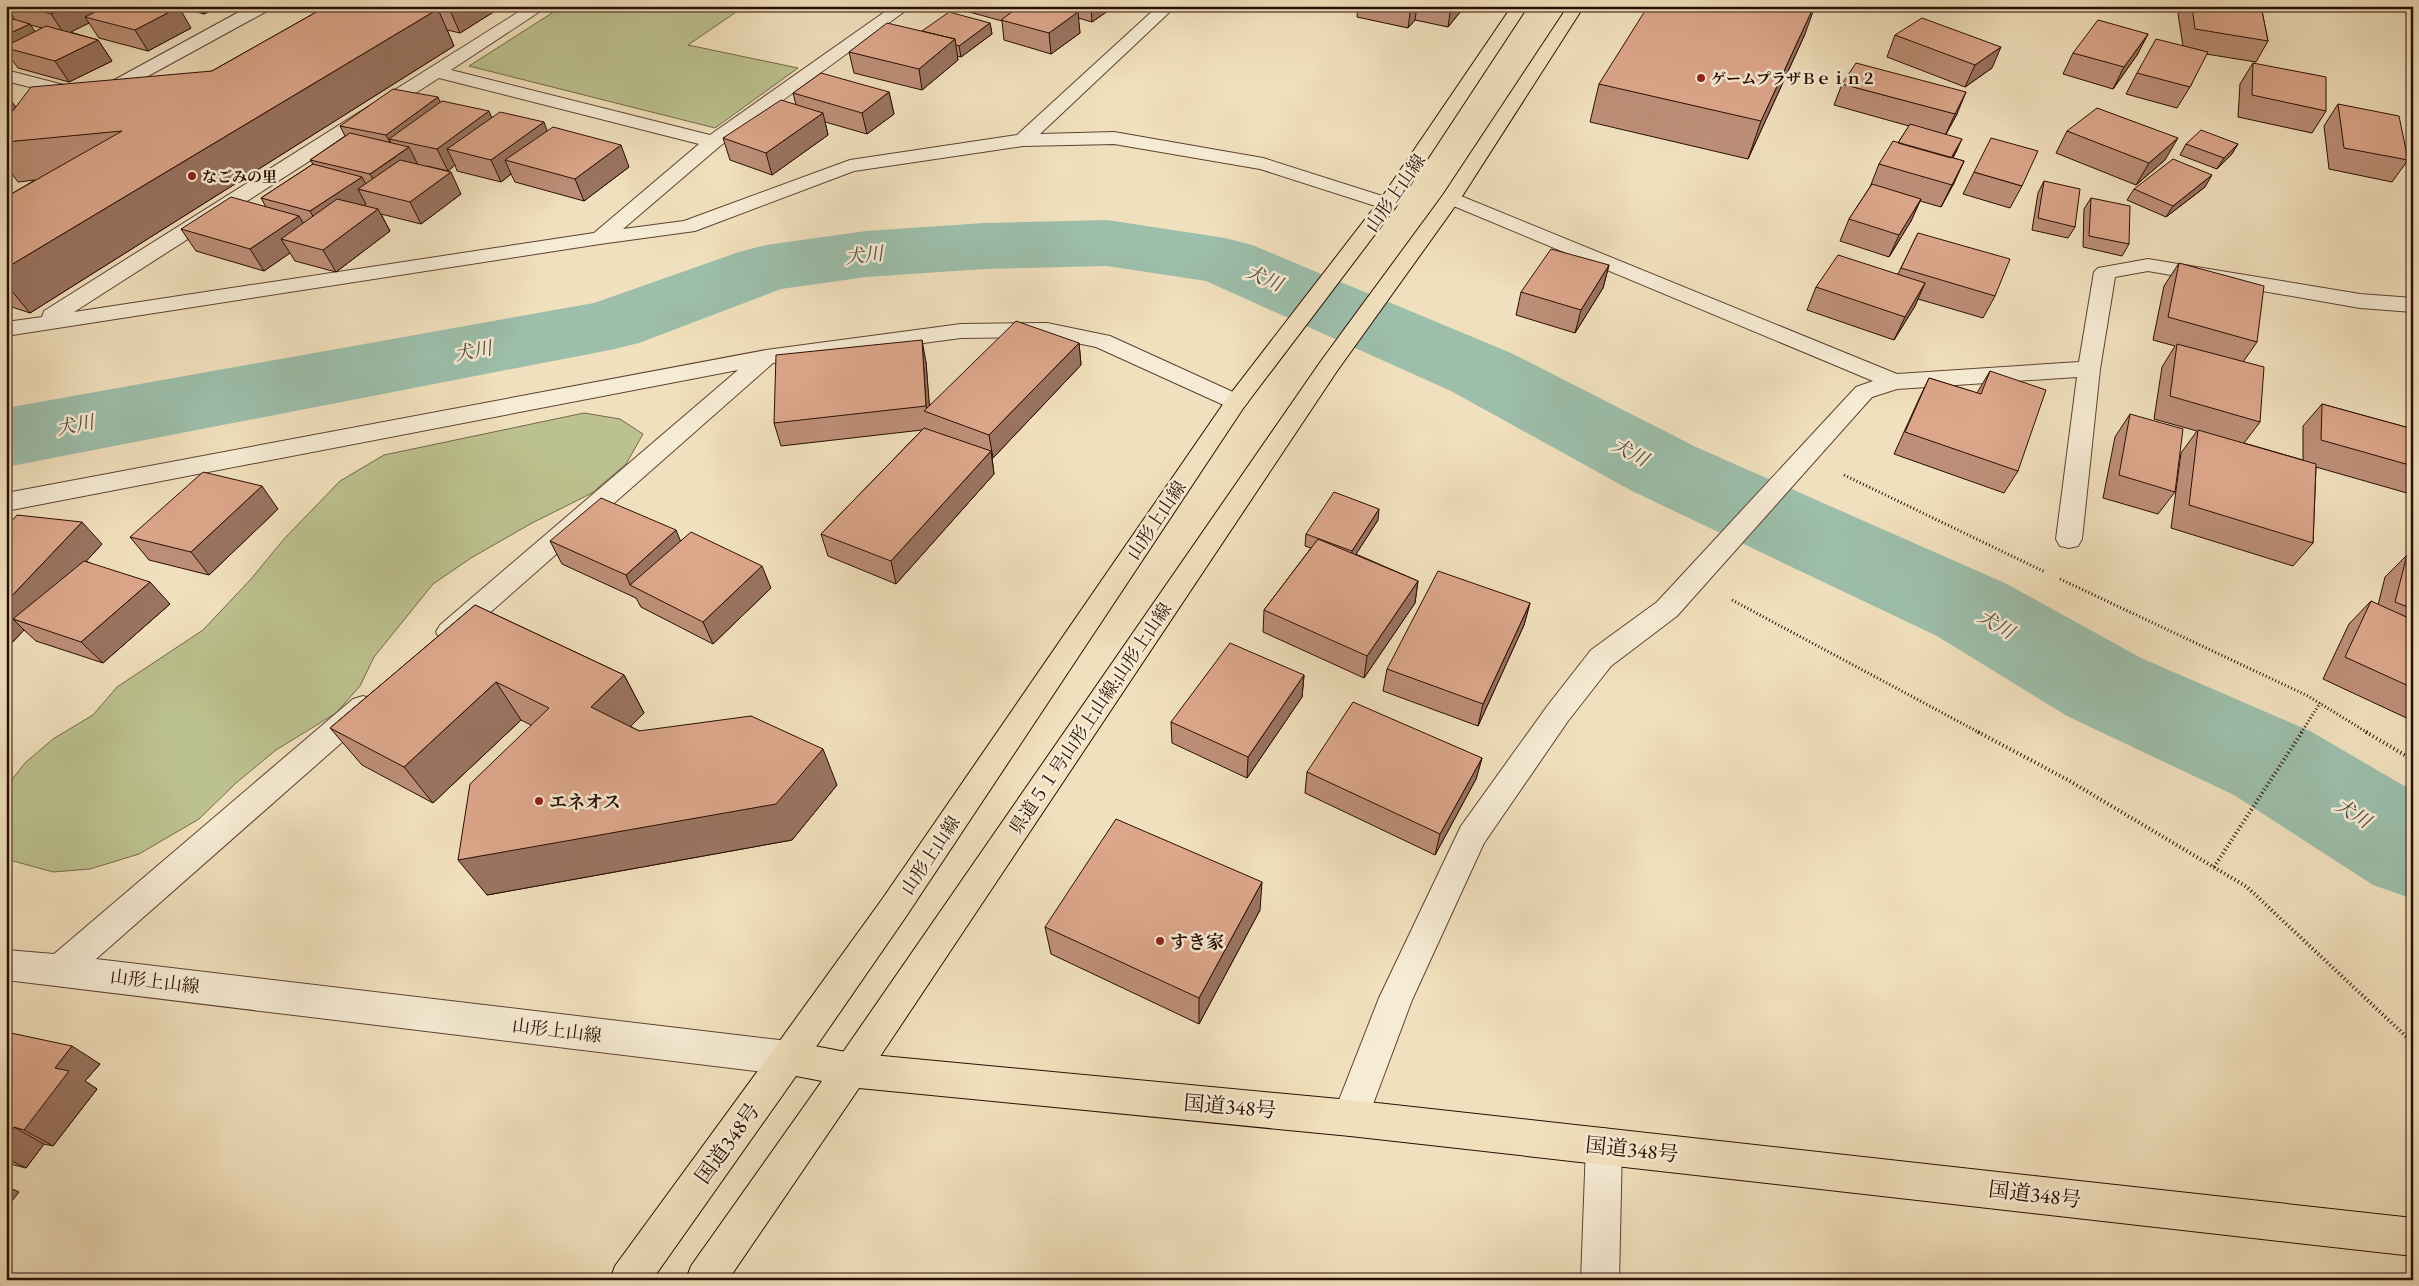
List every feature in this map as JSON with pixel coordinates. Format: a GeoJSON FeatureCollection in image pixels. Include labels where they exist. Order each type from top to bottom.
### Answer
{"type":"FeatureCollection","features":[{"type":"Feature","properties":{"kind":"main road","name":"山形上山線"},"geometry":{"type":"LineString","coordinates":[[788,1058],[894,908],[1236,402],[1352,254],[1388,204],[1520,6]]}},
{"type":"Feature","properties":{"kind":"main road"},"geometry":{"type":"LineString","coordinates":[[1450,198],[1576,6]]}},
{"type":"Feature","properties":{"kind":"main road","name":"県道５１号山形上山線;山形上山線"},"geometry":{"type":"LineString","coordinates":[[851,1070],[1329,366],[1450,198]]}},
{"type":"Feature","properties":{"kind":"main road","name":"国道348号"},"geometry":{"type":"LineString","coordinates":[[629,1280],[788,1058],[851,1070],[1350,1118],[2413,1237]]}},
{"type":"Feature","properties":{"kind":"main road"},"geometry":{"type":"LineString","coordinates":[[706,1280],[851,1070]]}},
{"type":"Feature","properties":{"kind":"street"},"geometry":{"type":"LineString","coordinates":[[70,111],[263,6]]}},
{"type":"Feature","properties":{"kind":"street"},"geometry":{"type":"LineString","coordinates":[[42,322],[540,6]]}},
{"type":"Feature","properties":{"kind":"street"},"geometry":{"type":"LineString","coordinates":[[600,238],[713,142],[904,6]]}},
{"type":"Feature","properties":{"kind":"street"},"geometry":{"type":"LineString","coordinates":[[1022,140],[1168,6]]}},
{"type":"Feature","properties":{"kind":"street"},"geometry":{"type":"LineString","coordinates":[[438,72],[713,142]]}},
{"type":"Feature","properties":{"kind":"street"},"geometry":{"type":"LineString","coordinates":[[6,76],[94,98]]}},
{"type":"Feature","properties":{"kind":"street"},"geometry":{"type":"LineString","coordinates":[[6,329],[600,238],[688,227],[850,166],[1022,140],[1114,138],[1254,162],[1388,204]]}},
{"type":"Feature","properties":{"kind":"street"},"geometry":{"type":"LineString","coordinates":[[1450,198],[1895,382]]}},
{"type":"Feature","properties":{"kind":"street"},"geometry":{"type":"LineString","coordinates":[[2069,539],[2088,369],[2105,272],[2148,265],[2360,301],[2413,305]]}},
{"type":"Feature","properties":{"kind":"street"},"geometry":{"type":"LineString","coordinates":[[6,502],[766,357],[961,331],[1047,330],[1102,341],[1236,402]]}},
{"type":"Feature","properties":{"kind":"street"},"geometry":{"type":"LineString","coordinates":[[428,650],[766,357]]}},
{"type":"Feature","properties":{"kind":"street"},"geometry":{"type":"LineString","coordinates":[[1350,1118],[1396,998],[1472,836],[1558,713],[1601,658],[1667,609],[1864,392],[1895,382],[2088,369]]}},
{"type":"Feature","properties":{"kind":"street"},"geometry":{"type":"LineString","coordinates":[[60,970],[383,690]]}},
{"type":"Feature","properties":{"kind":"street","name":"山形上山線"},"geometry":{"type":"LineString","coordinates":[[6,965],[788,1058]]}},
{"type":"Feature","properties":{"kind":"street"},"geometry":{"type":"LineString","coordinates":[[1600,1280],[1604,1146]]}},
{"type":"Feature","properties":{"kind":"path"},"geometry":{"type":"LineString","coordinates":[[1806,456],[1946,526],[2319,705],[2413,760]]}},
{"type":"Feature","properties":{"kind":"path"},"geometry":{"type":"LineString","coordinates":[[1693,581],[1757,612],[2068,780],[2215,866],[2246,887],[2413,1043]]}},
{"type":"Feature","properties":{"kind":"path"},"geometry":{"type":"LineString","coordinates":[[2215,866],[2319,705]]}},
{"type":"Feature","properties":{"kind":"green space"},"geometry":{"type":"Polygon","coordinates":[[[563,6],[745,6],[688,45],[798,68],[715,128],[469,66],[563,6]]]}},
{"type":"Feature","properties":{"kind":"green space"},"geometry":{"type":"Polygon","coordinates":[[[584,413],[620,419],[643,434],[626,464],[592,493],[532,523],[471,558],[433,584],[374,657],[360,686],[336,713],[276,750],[236,783],[199,819],[139,854],[90,869],[53,872],[6,859],[6,787],[25,763],[53,739],[93,715],[117,687],[203,630],[251,579],[284,539],[340,481],[384,455],[584,413]]]}},
{"type":"Feature","properties":{"kind":"building"},"geometry":{"type":"Polygon","coordinates":[[[24,6],[67,6],[51,14],[24,6]]]}},
{"type":"Feature","properties":{"kind":"building"},"geometry":{"type":"Polygon","coordinates":[[[107,6],[179,7],[135,30],[85,17],[107,6]]]}},
{"type":"Feature","properties":{"kind":"building"},"geometry":{"type":"Polygon","coordinates":[[[327,6],[426,6],[438,9],[6,268],[6,197],[122,131],[6,142],[6,120],[31,87],[212,71],[327,6]]]}},
{"type":"Feature","properties":{"kind":"building"},"geometry":{"type":"Polygon","coordinates":[[[987,6],[1018,6],[1009,12],[987,6]]]}},
{"type":"Feature","properties":{"kind":"building"},"geometry":{"type":"Polygon","coordinates":[[[1020,6],[1058,6],[1078,12],[1049,33],[1001,20],[1020,6]]]}},
{"type":"Feature","properties":{"kind":"building","name":"ゲームプラザＢｅｉｎ２"},"geometry":{"type":"Polygon","coordinates":[[[1648,6],[1814,6],[1761,121],[1599,84],[1648,6]]]}},
{"type":"Feature","properties":{"kind":"building"},"geometry":{"type":"Polygon","coordinates":[[[2192,6],[2261,6],[2268,41],[2195,29],[2192,6]]]}},
{"type":"Feature","properties":{"kind":"building"},"geometry":{"type":"Polygon","coordinates":[[[949,12],[990,23],[959,46],[956,45],[955,39],[922,31],[949,12]]]}},
{"type":"Feature","properties":{"kind":"building"},"geometry":{"type":"Polygon","coordinates":[[[6,17],[30,24],[6,35],[6,17]]]}},
{"type":"Feature","properties":{"kind":"building"},"geometry":{"type":"Polygon","coordinates":[[[1922,18],[2001,47],[1975,65],[1895,35],[1922,18]]]}},
{"type":"Feature","properties":{"kind":"building"},"geometry":{"type":"Polygon","coordinates":[[[2098,20],[2148,34],[2124,67],[2073,53],[2098,20]]]}},
{"type":"Feature","properties":{"kind":"building"},"geometry":{"type":"Polygon","coordinates":[[[887,23],[955,39],[919,69],[849,52],[887,23]]]}},
{"type":"Feature","properties":{"kind":"building"},"geometry":{"type":"Polygon","coordinates":[[[46,26],[98,40],[55,61],[6,48],[6,46],[46,26]]]}},
{"type":"Feature","properties":{"kind":"building"},"geometry":{"type":"Polygon","coordinates":[[[2156,39],[2208,52],[2190,87],[2137,73],[2156,39]]]}},
{"type":"Feature","properties":{"kind":"building"},"geometry":{"type":"Polygon","coordinates":[[[1856,63],[1966,92],[1955,114],[1842,84],[1856,63]]]}},
{"type":"Feature","properties":{"kind":"building"},"geometry":{"type":"Polygon","coordinates":[[[2253,63],[2326,77],[2326,111],[2252,95],[2253,63]]]}},
{"type":"Feature","properties":{"kind":"building"},"geometry":{"type":"Polygon","coordinates":[[[821,73],[889,92],[862,113],[793,93],[821,73]]]}},
{"type":"Feature","properties":{"kind":"building"},"geometry":{"type":"Polygon","coordinates":[[[393,89],[438,97],[386,135],[340,126],[393,89]]]}},
{"type":"Feature","properties":{"kind":"building"},"geometry":{"type":"Polygon","coordinates":[[[781,100],[823,113],[766,153],[723,138],[781,100]]]}},
{"type":"Feature","properties":{"kind":"building"},"geometry":{"type":"Polygon","coordinates":[[[442,101],[489,111],[437,149],[389,139],[442,101]]]}},
{"type":"Feature","properties":{"kind":"building"},"geometry":{"type":"Polygon","coordinates":[[[2338,104],[2399,116],[2408,160],[2344,148],[2338,104]]]}},
{"type":"Feature","properties":{"kind":"building"},"geometry":{"type":"Polygon","coordinates":[[[2097,108],[2178,138],[2149,163],[2067,131],[2097,108]]]}},
{"type":"Feature","properties":{"kind":"building"},"geometry":{"type":"Polygon","coordinates":[[[500,112],[544,122],[491,160],[447,149],[500,112]]]}},
{"type":"Feature","properties":{"kind":"building"},"geometry":{"type":"Polygon","coordinates":[[[1910,124],[1962,139],[1951,158],[1898,143],[1910,124]]]}},
{"type":"Feature","properties":{"kind":"building"},"geometry":{"type":"Polygon","coordinates":[[[553,127],[621,145],[575,179],[505,160],[553,127]]]}},
{"type":"Feature","properties":{"kind":"building"},"geometry":{"type":"Polygon","coordinates":[[[2201,130],[2238,144],[2224,158],[2186,144],[2201,130]]]}},
{"type":"Feature","properties":{"kind":"building"},"geometry":{"type":"Polygon","coordinates":[[[350,133],[409,147],[370,174],[310,160],[350,133]]]}},
{"type":"Feature","properties":{"kind":"building"},"geometry":{"type":"Polygon","coordinates":[[[1991,138],[2038,151],[2022,186],[1974,172],[1991,138]]]}},
{"type":"Feature","properties":{"kind":"building"},"geometry":{"type":"Polygon","coordinates":[[[1893,141],[1964,161],[1952,185],[1879,164],[1893,141]]]}},
{"type":"Feature","properties":{"kind":"building"},"geometry":{"type":"Polygon","coordinates":[[[2173,159],[2212,175],[2173,206],[2134,189],[2173,159]]]}},
{"type":"Feature","properties":{"kind":"building"},"geometry":{"type":"Polygon","coordinates":[[[400,160],[451,172],[410,202],[358,189],[400,160]]]}},
{"type":"Feature","properties":{"kind":"building"},"geometry":{"type":"Polygon","coordinates":[[[313,164],[362,177],[310,211],[261,198],[313,164]]]}},
{"type":"Feature","properties":{"kind":"building"},"geometry":{"type":"Polygon","coordinates":[[[2044,181],[2080,189],[2075,227],[2038,218],[2044,181]]]}},
{"type":"Feature","properties":{"kind":"building"},"geometry":{"type":"Polygon","coordinates":[[[1872,184],[1921,199],[1899,235],[1849,219],[1872,184]]]}},
{"type":"Feature","properties":{"kind":"building"},"geometry":{"type":"Polygon","coordinates":[[[231,197],[299,216],[250,249],[181,229],[231,197]]]}},
{"type":"Feature","properties":{"kind":"building"},"geometry":{"type":"Polygon","coordinates":[[[2091,198],[2130,206],[2129,244],[2089,236],[2091,198]]]}},
{"type":"Feature","properties":{"kind":"building"},"geometry":{"type":"Polygon","coordinates":[[[337,199],[378,209],[323,250],[281,239],[337,199]]]}},
{"type":"Feature","properties":{"kind":"building"},"geometry":{"type":"Polygon","coordinates":[[[1918,233],[2010,259],[1995,296],[1901,268],[1918,233]]]}},
{"type":"Feature","properties":{"kind":"building"},"geometry":{"type":"Polygon","coordinates":[[[1551,249],[1609,265],[1581,310],[1521,292],[1551,249]]]}},
{"type":"Feature","properties":{"kind":"building"},"geometry":{"type":"Polygon","coordinates":[[[1838,255],[1925,283],[1905,317],[1816,287],[1838,255]]]}},
{"type":"Feature","properties":{"kind":"building"},"geometry":{"type":"Polygon","coordinates":[[[2179,263],[2264,286],[2257,342],[2168,317],[2179,263]]]}},
{"type":"Feature","properties":{"kind":"building"},"geometry":{"type":"Polygon","coordinates":[[[1016,321],[1079,343],[989,435],[924,411],[1016,321]]]}},
{"type":"Feature","properties":{"kind":"building"},"geometry":{"type":"Polygon","coordinates":[[[922,340],[926,406],[774,423],[776,355],[922,340]]]}},
{"type":"Feature","properties":{"kind":"building"},"geometry":{"type":"Polygon","coordinates":[[[2177,344],[2264,367],[2260,422],[2170,396],[2177,344]]]}},
{"type":"Feature","properties":{"kind":"building"},"geometry":{"type":"Polygon","coordinates":[[[1990,371],[2046,390],[2018,471],[1905,432],[1929,378],[1981,394],[1990,371]]]}},
{"type":"Feature","properties":{"kind":"building"},"geometry":{"type":"Polygon","coordinates":[[[2322,404],[2413,429],[2413,466],[2321,440],[2322,404]]]}},
{"type":"Feature","properties":{"kind":"building"},"geometry":{"type":"Polygon","coordinates":[[[2130,414],[2183,429],[2175,492],[2119,475],[2130,414]]]}},
{"type":"Feature","properties":{"kind":"building"},"geometry":{"type":"Polygon","coordinates":[[[924,428],[991,451],[891,561],[821,534],[924,428]]]}},
{"type":"Feature","properties":{"kind":"building"},"geometry":{"type":"Polygon","coordinates":[[[2198,430],[2316,464],[2313,543],[2189,505],[2198,430]]]}},
{"type":"Feature","properties":{"kind":"building"},"geometry":{"type":"Polygon","coordinates":[[[203,472],[262,486],[191,552],[130,537],[203,472]]]}},
{"type":"Feature","properties":{"kind":"building"},"geometry":{"type":"Polygon","coordinates":[[[1334,492],[1379,509],[1352,551],[1306,534],[1334,492]]]}},
{"type":"Feature","properties":{"kind":"building"},"geometry":{"type":"Polygon","coordinates":[[[601,498],[676,530],[626,575],[550,541],[601,498]]]}},
{"type":"Feature","properties":{"kind":"building"},"geometry":{"type":"Polygon","coordinates":[[[17,515],[82,522],[6,602],[6,527],[17,515]]]}},
{"type":"Feature","properties":{"kind":"building"},"geometry":{"type":"Polygon","coordinates":[[[691,532],[762,566],[703,622],[630,585],[691,532]]]}},
{"type":"Feature","properties":{"kind":"building"},"geometry":{"type":"Polygon","coordinates":[[[1318,539],[1418,581],[1367,656],[1264,610],[1318,539]]]}},
{"type":"Feature","properties":{"kind":"building"},"geometry":{"type":"Polygon","coordinates":[[[2407,555],[2413,557],[2413,609],[2395,602],[2407,555]]]}},
{"type":"Feature","properties":{"kind":"building"},"geometry":{"type":"Polygon","coordinates":[[[84,561],[150,582],[81,642],[13,619],[84,561]]]}},
{"type":"Feature","properties":{"kind":"building"},"geometry":{"type":"Polygon","coordinates":[[[1438,571],[1530,603],[1483,704],[1387,669],[1438,571]]]}},
{"type":"Feature","properties":{"kind":"building"},"geometry":{"type":"Polygon","coordinates":[[[2371,601],[2413,620],[2413,688],[2345,657],[2371,601]]]}},
{"type":"Feature","properties":{"kind":"building"},"geometry":{"type":"Polygon","coordinates":[[[475,605],[624,675],[591,707],[639,731],[751,716],[823,749],[776,804],[458,860],[470,784],[549,708],[496,682],[404,767],[330,728],[475,605]]]}},
{"type":"Feature","properties":{"kind":"building"},"geometry":{"type":"Polygon","coordinates":[[[1230,643],[1304,675],[1248,757],[1171,722],[1230,643]]]}},
{"type":"Feature","properties":{"kind":"building"},"geometry":{"type":"Polygon","coordinates":[[[1353,702],[1482,758],[1440,834],[1307,772],[1353,702]]]}},
{"type":"Feature","properties":{"kind":"building"},"geometry":{"type":"Polygon","coordinates":[[[1116,819],[1262,882],[1199,998],[1045,927],[1116,819]]]}},
{"type":"Feature","properties":{"kind":"building"},"geometry":{"type":"Polygon","coordinates":[[[6,1032],[72,1046],[55,1068],[69,1071],[24,1130],[14,1127],[6,1138],[6,1032]]]}},
{"type":"Feature","properties":{"kind":"waterway","name":"犬川"},"geometry":{"type":"LineString","coordinates":[[6,438],[610,325],[766,268],[866,254],[984,246],[1107,243],[1225,261],[1481,372],[1664,469],[1972,610],[2104,687],[2272,763],[2413,850]]}},
{"type":"Feature","properties":{"kind":"place","name":"ゲームプラザＢｅｉｎ２"},"geometry":{"type":"Point","coordinates":[1701,78]}},
{"type":"Feature","properties":{"kind":"place","name":"なごみの里"},"geometry":{"type":"Point","coordinates":[192,176]}},
{"type":"Feature","properties":{"kind":"place","name":"エネオス"},"geometry":{"type":"Point","coordinates":[539,801]}},
{"type":"Feature","properties":{"kind":"place","name":"すき家"},"geometry":{"type":"Point","coordinates":[1160,941]}}]}
